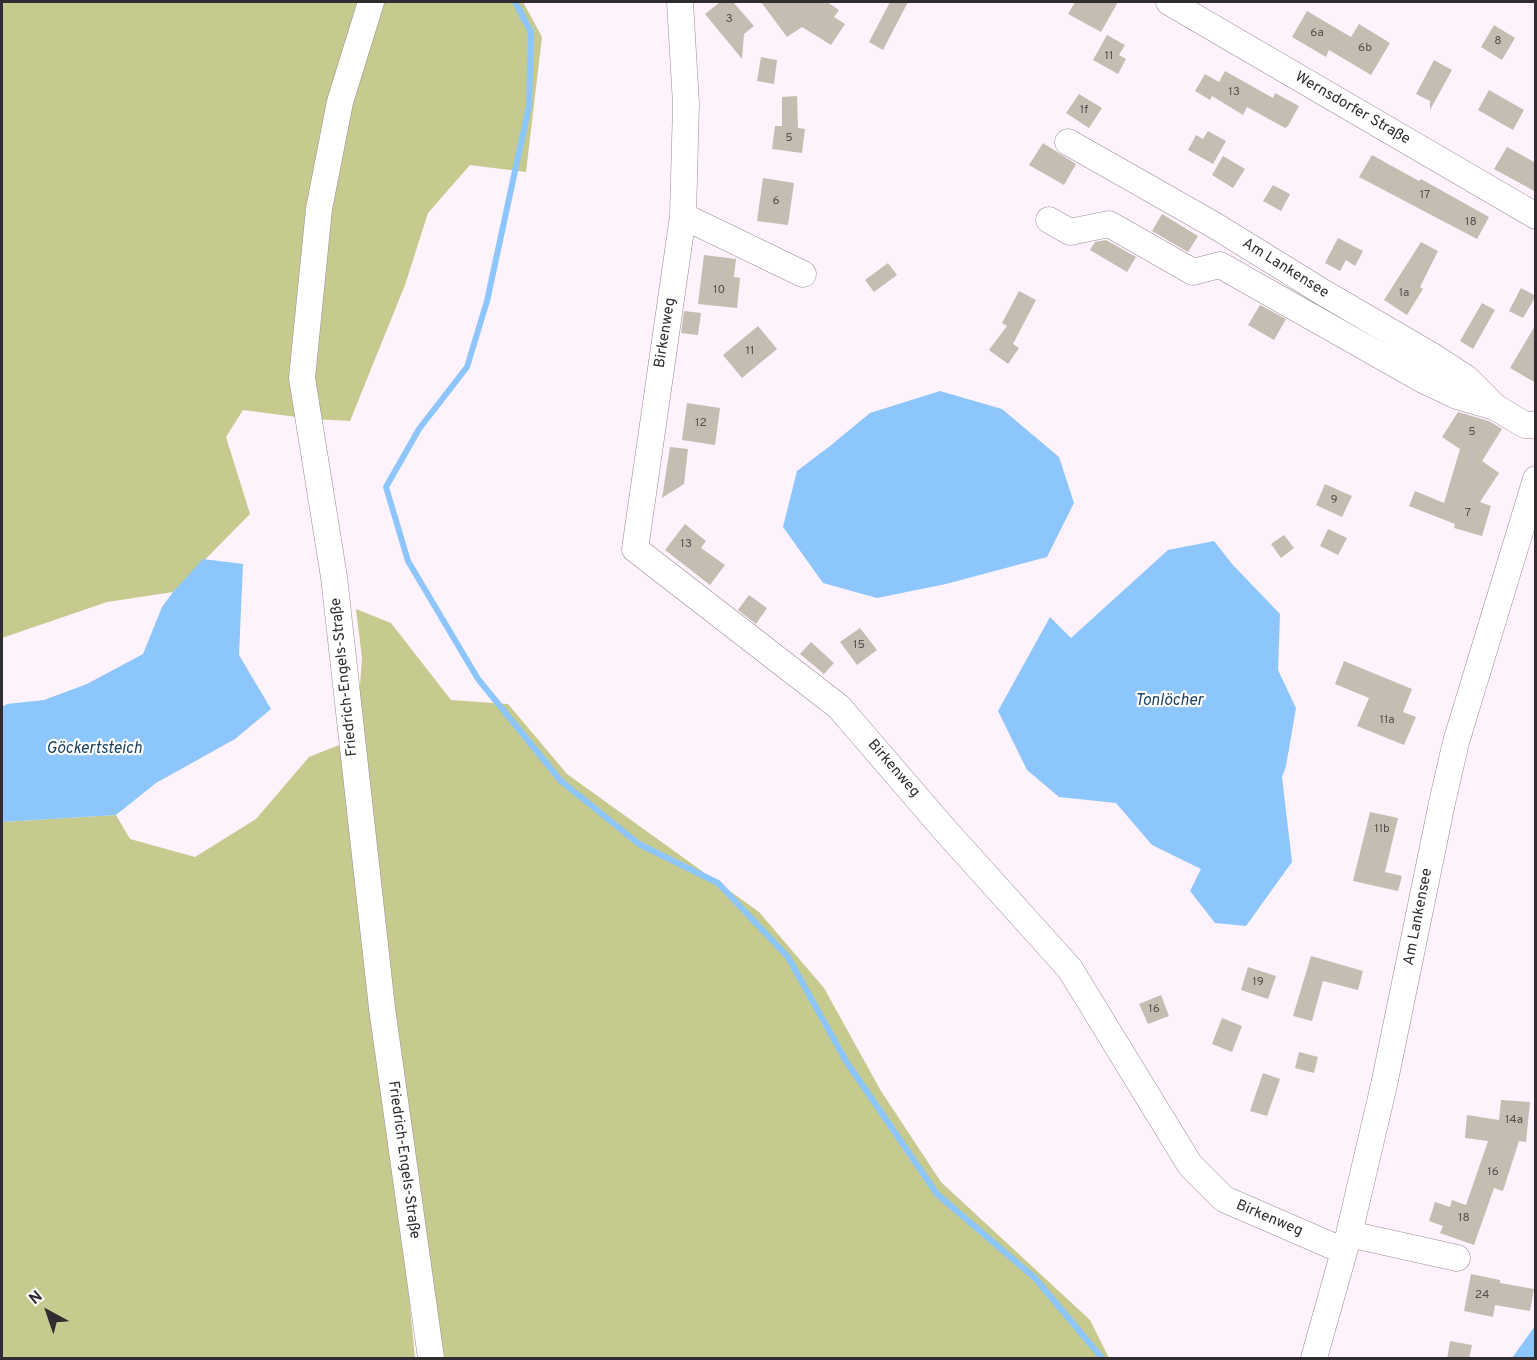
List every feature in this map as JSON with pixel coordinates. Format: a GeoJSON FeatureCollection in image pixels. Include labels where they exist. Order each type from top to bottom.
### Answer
{"type":"FeatureCollection","features":[{"type":"Feature","properties":{"kind":"street","name":"Friedrich-Engels-Straße"},"geometry":{"type":"LineString","coordinates":[[371,2],[340,102],[319,209],[302,378],[334,578],[382,1008],[431,1359]]}},
{"type":"Feature","properties":{"kind":"street","name":"Birkenweg"},"geometry":{"type":"LineString","coordinates":[[680,2],[686,104],[682,216],[635,549],[839,707],[944,829],[1071,969],[1190,1165],[1224,1199],[1347,1243]]}},
{"type":"Feature","properties":{"kind":"street","name":"Wernsdorfer Straße"},"geometry":{"type":"LineString","coordinates":[[1169,2],[1536,216]]}},
{"type":"Feature","properties":{"kind":"street","name":"Am Lankensee"},"geometry":{"type":"LineString","coordinates":[[1068,142],[1214,225],[1434,357],[1466,378],[1495,406],[1525,424],[1536,425]]}},
{"type":"Feature","properties":{"kind":"street"},"geometry":{"type":"LineString","coordinates":[[682,216],[803,274]]}},
{"type":"Feature","properties":{"kind":"street","name":"Am Lankensee"},"geometry":{"type":"LineString","coordinates":[[1049,220],[1070,232],[1109,224],[1193,272],[1220,265],[1423,380],[1457,396],[1495,406]]}},
{"type":"Feature","properties":{"kind":"street","name":"Am Lankensee"},"geometry":{"type":"LineString","coordinates":[[1314,1359],[1347,1243],[1386,1073],[1456,742],[1536,479]]}},
{"type":"Feature","properties":{"kind":"street"},"geometry":{"type":"LineString","coordinates":[[1347,1243],[1457,1258]]}},
{"type":"Feature","properties":{"kind":"green space"},"geometry":{"type":"Polygon","coordinates":[[[2,2],[523,2],[542,37],[526,172],[470,165],[428,213],[405,285],[350,421],[312,419],[243,410],[226,437],[250,514],[173,592],[107,602],[2,638],[2,2]]]}},
{"type":"Feature","properties":{"kind":"green space"},"geometry":{"type":"Polygon","coordinates":[[[356,609],[391,623],[451,700],[508,704],[567,774],[759,912],[824,988],[881,1091],[941,1182],[1090,1320],[1109,1358],[435,1358],[356,740],[362,658],[356,609]]]}},
{"type":"Feature","properties":{"kind":"green space"},"geometry":{"type":"Polygon","coordinates":[[[339,745],[372,918],[415,1358],[2,1358],[2,822],[116,815],[130,839],[195,857],[256,819],[309,757],[339,745]]]}},
{"type":"Feature","properties":{"kind":"water"},"geometry":{"type":"Polygon","coordinates":[[[940,391],[1002,409],[1059,457],[1074,503],[1047,557],[946,584],[877,598],[823,583],[783,527],[797,471],[870,413],[940,391]]]}},
{"type":"Feature","properties":{"kind":"water","name":"Tonlöcher"},"geometry":{"type":"Polygon","coordinates":[[[1214,541],[1232,564],[1280,614],[1278,670],[1296,708],[1282,777],[1292,862],[1246,926],[1215,923],[1190,891],[1201,869],[1152,845],[1116,803],[1059,797],[1027,770],[998,711],[1050,617],[1071,638],[1168,550],[1214,541]]]}},
{"type":"Feature","properties":{"kind":"water","name":"Göckertsteich"},"geometry":{"type":"Polygon","coordinates":[[[203,559],[243,564],[239,655],[271,709],[235,739],[156,783],[116,815],[2,822],[2,707],[7,704],[44,700],[87,684],[143,654],[162,607],[203,559]]]}},
{"type":"Feature","properties":{"kind":"water"},"geometry":{"type":"Polygon","coordinates":[[[1535,1326],[1535,1358],[1512,1358],[1535,1326]]]}},
{"type":"Feature","properties":{"kind":"building"},"geometry":{"type":"Polygon","coordinates":[[[720,2],[733,2],[754,26],[744,34],[742,59],[705,14],[720,2]]]}},
{"type":"Feature","properties":{"kind":"building"},"geometry":{"type":"Polygon","coordinates":[[[761,2],[827,2],[839,10],[834,17],[845,24],[831,45],[802,27],[787,37],[761,2]]]}},
{"type":"Feature","properties":{"kind":"building"},"geometry":{"type":"Polygon","coordinates":[[[890,2],[908,2],[883,50],[869,42],[890,2]]]}},
{"type":"Feature","properties":{"kind":"building"},"geometry":{"type":"Polygon","coordinates":[[[1075,2],[1118,2],[1101,32],[1068,14],[1075,2]]]}},
{"type":"Feature","properties":{"kind":"building"},"geometry":{"type":"Polygon","coordinates":[[[1307,11],[1351,37],[1359,24],[1390,43],[1371,75],[1329,50],[1326,57],[1292,37],[1307,11]]]}},
{"type":"Feature","properties":{"kind":"building"},"geometry":{"type":"Polygon","coordinates":[[[1494,25],[1515,38],[1502,60],[1481,47],[1494,25]]]}},
{"type":"Feature","properties":{"kind":"building"},"geometry":{"type":"Polygon","coordinates":[[[1107,35],[1125,45],[1119,55],[1126,59],[1118,74],[1093,60],[1107,35]]]}},
{"type":"Feature","properties":{"kind":"building"},"geometry":{"type":"Polygon","coordinates":[[[761,57],[777,60],[774,84],[757,81],[761,57]]]}},
{"type":"Feature","properties":{"kind":"building"},"geometry":{"type":"Polygon","coordinates":[[[1434,60],[1452,70],[1430,110],[1430,101],[1416,94],[1434,60]]]}},
{"type":"Feature","properties":{"kind":"building"},"geometry":{"type":"Polygon","coordinates":[[[1225,71],[1273,98],[1275,93],[1299,106],[1288,126],[1285,128],[1247,107],[1243,115],[1212,96],[1210,100],[1195,91],[1205,74],[1219,82],[1225,71]]]}},
{"type":"Feature","properties":{"kind":"building"},"geometry":{"type":"Polygon","coordinates":[[[1489,90],[1524,110],[1513,130],[1478,110],[1489,90]]]}},
{"type":"Feature","properties":{"kind":"building"},"geometry":{"type":"Polygon","coordinates":[[[1079,94],[1102,108],[1089,128],[1066,113],[1079,94]]]}},
{"type":"Feature","properties":{"kind":"building"},"geometry":{"type":"Polygon","coordinates":[[[797,96],[798,128],[805,129],[802,153],[772,149],[775,126],[782,126],[782,97],[797,96]]]}},
{"type":"Feature","properties":{"kind":"building"},"geometry":{"type":"Polygon","coordinates":[[[1208,131],[1226,141],[1213,164],[1188,150],[1196,135],[1203,139],[1208,131]]]}},
{"type":"Feature","properties":{"kind":"building"},"geometry":{"type":"Polygon","coordinates":[[[1043,143],[1076,164],[1064,185],[1029,165],[1043,143]]]}},
{"type":"Feature","properties":{"kind":"building"},"geometry":{"type":"Polygon","coordinates":[[[1507,147],[1536,163],[1536,192],[1494,169],[1507,147]]]}},
{"type":"Feature","properties":{"kind":"building"},"geometry":{"type":"Polygon","coordinates":[[[1372,155],[1489,217],[1477,239],[1359,177],[1372,155]]]}},
{"type":"Feature","properties":{"kind":"building"},"geometry":{"type":"Polygon","coordinates":[[[1223,156],[1245,169],[1233,188],[1212,175],[1223,156]]]}},
{"type":"Feature","properties":{"kind":"building"},"geometry":{"type":"Polygon","coordinates":[[[763,178],[794,183],[788,225],[757,221],[763,178]]]}},
{"type":"Feature","properties":{"kind":"building"},"geometry":{"type":"Polygon","coordinates":[[[1273,185],[1290,194],[1281,211],[1263,201],[1273,185]]]}},
{"type":"Feature","properties":{"kind":"building"},"geometry":{"type":"Polygon","coordinates":[[[1162,214],[1198,236],[1188,252],[1152,231],[1162,214]]]}},
{"type":"Feature","properties":{"kind":"building"},"geometry":{"type":"Polygon","coordinates":[[[1338,238],[1363,251],[1355,266],[1346,260],[1340,271],[1325,263],[1338,238]]]}},
{"type":"Feature","properties":{"kind":"building"},"geometry":{"type":"Polygon","coordinates":[[[1106,240],[1136,257],[1127,272],[1090,250],[1095,242],[1106,240]]]}},
{"type":"Feature","properties":{"kind":"building"},"geometry":{"type":"Polygon","coordinates":[[[1421,242],[1438,251],[1420,287],[1423,289],[1407,315],[1384,300],[1421,242]]]}},
{"type":"Feature","properties":{"kind":"building"},"geometry":{"type":"Polygon","coordinates":[[[704,255],[736,259],[734,277],[740,278],[737,308],[698,304],[704,255]]]}},
{"type":"Feature","properties":{"kind":"building"},"geometry":{"type":"Polygon","coordinates":[[[888,263],[897,275],[874,292],[865,280],[888,263]]]}},
{"type":"Feature","properties":{"kind":"building"},"geometry":{"type":"Polygon","coordinates":[[[1521,288],[1536,296],[1523,318],[1509,311],[1521,288]]]}},
{"type":"Feature","properties":{"kind":"building"},"geometry":{"type":"Polygon","coordinates":[[[1019,291],[1036,300],[1013,344],[1019,348],[1008,364],[989,350],[1007,326],[1002,323],[1019,291]]]}},
{"type":"Feature","properties":{"kind":"building"},"geometry":{"type":"Polygon","coordinates":[[[1482,303],[1495,310],[1473,349],[1460,341],[1482,303]]]}},
{"type":"Feature","properties":{"kind":"building"},"geometry":{"type":"Polygon","coordinates":[[[1260,305],[1286,319],[1274,340],[1248,325],[1260,305]]]}},
{"type":"Feature","properties":{"kind":"building"},"geometry":{"type":"Polygon","coordinates":[[[684,311],[701,313],[698,335],[681,333],[684,311]]]}},
{"type":"Feature","properties":{"kind":"building"},"geometry":{"type":"Polygon","coordinates":[[[1536,324],[1536,383],[1510,368],[1536,324]]]}},
{"type":"Feature","properties":{"kind":"building"},"geometry":{"type":"Polygon","coordinates":[[[758,326],[777,349],[742,378],[723,355],[758,326]]]}},
{"type":"Feature","properties":{"kind":"building"},"geometry":{"type":"Polygon","coordinates":[[[687,403],[720,408],[715,445],[682,440],[687,403]]]}},
{"type":"Feature","properties":{"kind":"building"},"geometry":{"type":"Polygon","coordinates":[[[1458,412],[1489,421],[1502,429],[1482,461],[1499,473],[1480,502],[1491,506],[1482,536],[1454,528],[1455,524],[1409,506],[1415,491],[1444,503],[1460,449],[1442,437],[1458,412]]]}},
{"type":"Feature","properties":{"kind":"building"},"geometry":{"type":"Polygon","coordinates":[[[670,447],[688,449],[684,484],[662,498],[670,447]]]}},
{"type":"Feature","properties":{"kind":"building"},"geometry":{"type":"Polygon","coordinates":[[[1325,484],[1352,496],[1342,517],[1316,505],[1325,484]]]}},
{"type":"Feature","properties":{"kind":"building"},"geometry":{"type":"Polygon","coordinates":[[[685,524],[706,541],[701,548],[725,565],[710,585],[665,550],[685,524]]]}},
{"type":"Feature","properties":{"kind":"building"},"geometry":{"type":"Polygon","coordinates":[[[1328,529],[1347,538],[1338,555],[1320,546],[1328,529]]]}},
{"type":"Feature","properties":{"kind":"building"},"geometry":{"type":"Polygon","coordinates":[[[1284,535],[1294,548],[1281,558],[1271,544],[1284,535]]]}},
{"type":"Feature","properties":{"kind":"building"},"geometry":{"type":"Polygon","coordinates":[[[749,595],[767,608],[756,624],[738,610],[749,595]]]}},
{"type":"Feature","properties":{"kind":"building"},"geometry":{"type":"Polygon","coordinates":[[[860,628],[877,650],[857,665],[840,642],[860,628]]]}},
{"type":"Feature","properties":{"kind":"building"},"geometry":{"type":"Polygon","coordinates":[[[811,642],[834,663],[824,674],[800,654],[811,642]]]}},
{"type":"Feature","properties":{"kind":"building"},"geometry":{"type":"Polygon","coordinates":[[[1344,661],[1412,689],[1403,712],[1416,717],[1404,745],[1357,726],[1369,698],[1335,684],[1344,661]]]}},
{"type":"Feature","properties":{"kind":"building"},"geometry":{"type":"Polygon","coordinates":[[[1370,812],[1398,818],[1385,872],[1402,876],[1398,891],[1353,881],[1370,812]]]}},
{"type":"Feature","properties":{"kind":"building"},"geometry":{"type":"Polygon","coordinates":[[[1311,956],[1363,971],[1358,990],[1323,981],[1312,1021],[1293,1016],[1311,956]]]}},
{"type":"Feature","properties":{"kind":"building"},"geometry":{"type":"Polygon","coordinates":[[[1248,967],[1276,976],[1268,999],[1241,990],[1248,967]]]}},
{"type":"Feature","properties":{"kind":"building"},"geometry":{"type":"Polygon","coordinates":[[[1161,995],[1169,1016],[1148,1024],[1139,1004],[1161,995]]]}},
{"type":"Feature","properties":{"kind":"building"},"geometry":{"type":"Polygon","coordinates":[[[1222,1018],[1242,1026],[1232,1052],[1212,1044],[1222,1018]]]}},
{"type":"Feature","properties":{"kind":"building"},"geometry":{"type":"Polygon","coordinates":[[[1299,1052],[1318,1057],[1314,1073],[1295,1068],[1299,1052]]]}},
{"type":"Feature","properties":{"kind":"building"},"geometry":{"type":"Polygon","coordinates":[[[1263,1073],[1280,1079],[1267,1116],[1250,1111],[1263,1073]]]}},
{"type":"Feature","properties":{"kind":"building"},"geometry":{"type":"Polygon","coordinates":[[[1501,1100],[1530,1102],[1526,1142],[1519,1141],[1503,1191],[1494,1188],[1474,1245],[1440,1233],[1443,1226],[1429,1221],[1435,1202],[1450,1207],[1452,1200],[1466,1205],[1488,1141],[1465,1138],[1467,1115],[1499,1120],[1501,1100]]]}},
{"type":"Feature","properties":{"kind":"building"},"geometry":{"type":"Polygon","coordinates":[[[1471,1274],[1500,1280],[1500,1283],[1534,1289],[1530,1311],[1495,1305],[1493,1317],[1464,1311],[1471,1274]]]}},
{"type":"Feature","properties":{"kind":"building"},"geometry":{"type":"Polygon","coordinates":[[[1450,1341],[1472,1345],[1469,1359],[1447,1359],[1450,1341]]]}},
{"type":"Feature","properties":{"kind":"waterway"},"geometry":{"type":"LineString","coordinates":[[515,2],[531,32],[529,106],[487,301],[467,367],[419,429],[386,487],[408,561],[478,679],[561,781],[639,844],[718,883],[788,957],[846,1061],[937,1194],[1035,1278],[1102,1358]]}}]}
